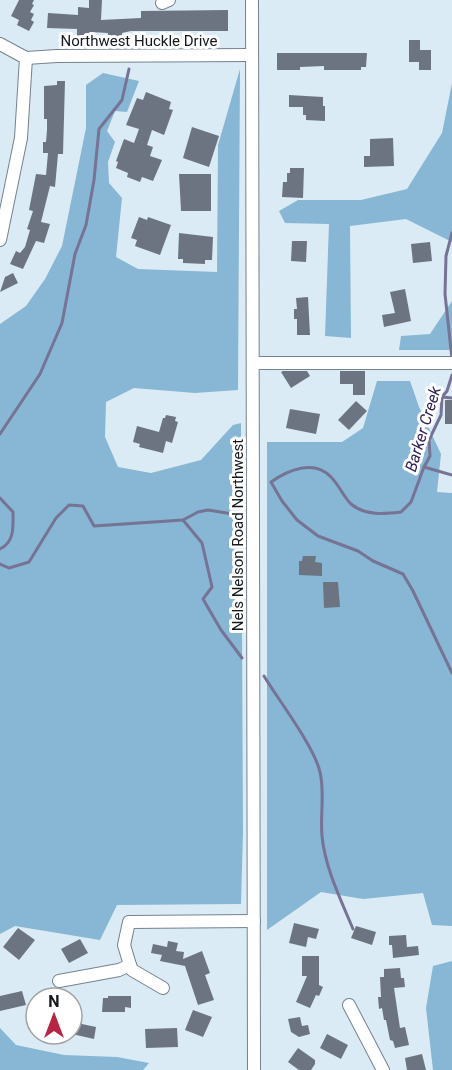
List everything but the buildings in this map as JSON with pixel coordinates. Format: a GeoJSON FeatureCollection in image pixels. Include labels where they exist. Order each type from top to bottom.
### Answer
{"type":"FeatureCollection","features":[{"type":"Feature","properties":{"kind":"street","name":"Nels Nelson Road Northwest"},"geometry":{"type":"LineString","coordinates":[[252,0],[254,1070]]}},
{"type":"Feature","properties":{"kind":"street"},"geometry":{"type":"LineString","coordinates":[[0,44],[26,58],[21,138],[0,240]]}},
{"type":"Feature","properties":{"kind":"street","name":"Northwest Huckle Drive"},"geometry":{"type":"LineString","coordinates":[[26,58],[252,55]]}},
{"type":"Feature","properties":{"kind":"street"},"geometry":{"type":"LineString","coordinates":[[253,363],[452,363]]}},
{"type":"Feature","properties":{"kind":"street"},"geometry":{"type":"LineString","coordinates":[[163,988],[131,968],[124,945],[129,922],[255,921]]}},
{"type":"Feature","properties":{"kind":"street"},"geometry":{"type":"LineString","coordinates":[[58,981],[131,968]]}},
{"type":"Feature","properties":{"kind":"street"},"geometry":{"type":"LineString","coordinates":[[350,1005],[383,1070]]}},
{"type":"Feature","properties":{"kind":"shaded area"},"geometry":{"type":"Polygon","coordinates":[[[240,69],[238,390],[195,393],[134,388],[106,402],[105,437],[118,467],[151,473],[201,460],[233,425],[241,423],[243,832],[241,904],[117,905],[100,940],[15,926],[0,934],[0,324],[26,306],[45,279],[62,246],[86,128],[86,85],[103,73],[139,81],[127,112],[115,111],[107,131],[115,142],[108,162],[109,183],[122,198],[116,257],[138,269],[217,272],[218,145],[240,69]]]}},
{"type":"Feature","properties":{"kind":"shaded area"},"geometry":{"type":"Polygon","coordinates":[[[452,83],[452,242],[406,219],[350,226],[351,338],[325,336],[329,224],[285,223],[279,211],[298,200],[361,200],[407,189],[442,133],[452,83]]]}},
{"type":"Feature","properties":{"kind":"shaded area"},"geometry":{"type":"Polygon","coordinates":[[[452,301],[452,350],[399,350],[401,336],[430,334],[452,301]]]}},
{"type":"Feature","properties":{"kind":"shaded area"},"geometry":{"type":"Polygon","coordinates":[[[377,381],[410,381],[419,407],[441,454],[437,492],[452,493],[452,926],[432,925],[423,893],[363,899],[321,892],[267,930],[267,442],[342,442],[363,428],[377,381]]]}},
{"type":"Feature","properties":{"kind":"shaded area"},"geometry":{"type":"Polygon","coordinates":[[[452,961],[452,1070],[433,1070],[426,1008],[433,966],[452,961]]]}},
{"type":"Feature","properties":{"kind":"shaded area"},"geometry":{"type":"Polygon","coordinates":[[[0,1028],[16,1045],[64,1055],[117,1057],[149,1063],[143,1070],[0,1070],[0,1028]]]}},
{"type":"Feature","properties":{"kind":"waterway"},"geometry":{"type":"LineString","coordinates":[[0,434],[40,374],[62,323],[75,254],[86,225],[94,180],[99,129],[122,100],[129,69]]}},
{"type":"Feature","properties":{"kind":"waterway","name":"Barker Creek"},"geometry":{"type":"LineString","coordinates":[[452,233],[446,256],[445,294],[452,359]]}},
{"type":"Feature","properties":{"kind":"waterway","name":"Barker Creek"},"geometry":{"type":"LineString","coordinates":[[452,375],[447,391],[442,397],[441,415],[429,440],[430,456],[411,502],[401,512],[362,511],[348,501],[331,477],[317,468],[293,470],[271,482],[297,520],[318,536],[358,551],[373,561],[403,574],[452,673]]}},
{"type":"Feature","properties":{"kind":"waterway"},"geometry":{"type":"LineString","coordinates":[[442,397],[452,398]]}},
{"type":"Feature","properties":{"kind":"waterway"},"geometry":{"type":"LineString","coordinates":[[424,467],[452,475]]}},
{"type":"Feature","properties":{"kind":"waterway"},"geometry":{"type":"LineString","coordinates":[[0,498],[13,512],[11,538],[0,549]]}},
{"type":"Feature","properties":{"kind":"waterway","name":"Barker Creek"},"geometry":{"type":"LineString","coordinates":[[0,564],[9,568],[29,562],[56,518],[69,505],[83,506],[94,526],[183,520],[198,512],[208,510],[233,514],[238,503]]}},
{"type":"Feature","properties":{"kind":"waterway"},"geometry":{"type":"LineString","coordinates":[[183,520],[202,543],[212,587],[203,599],[221,630],[242,658]]}},
{"type":"Feature","properties":{"kind":"waterway"},"geometry":{"type":"LineString","coordinates":[[264,676],[304,737],[320,772],[322,828],[326,860],[353,929]]}}]}
